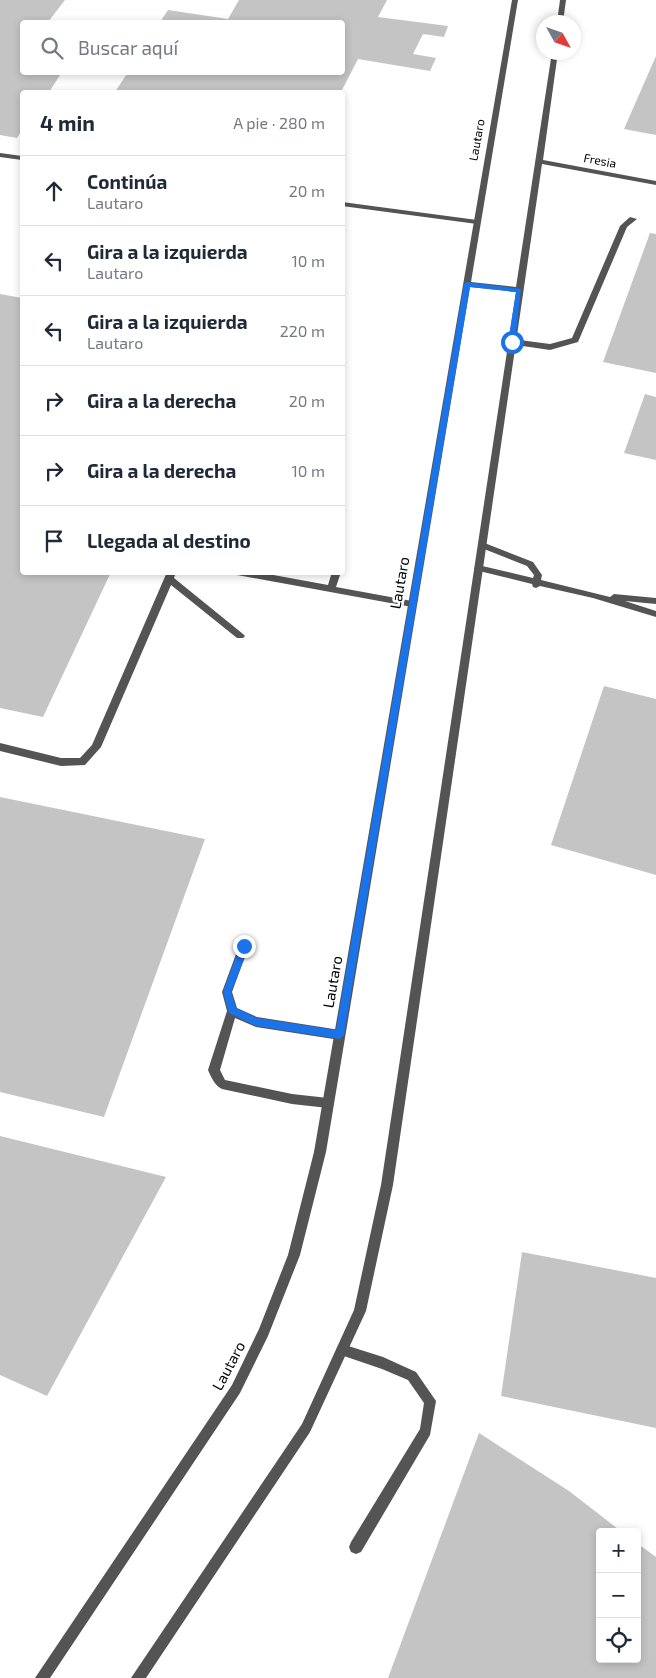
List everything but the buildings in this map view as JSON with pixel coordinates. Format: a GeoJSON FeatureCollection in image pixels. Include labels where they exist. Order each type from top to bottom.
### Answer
{"type":"FeatureCollection","features":[{"type":"Feature","properties":{"kind":"street","name":"Lautaro"},"geometry":{"type":"LineString","coordinates":[[42,1678],[236,1389],[264,1332],[294,1255],[320,1152],[515,0]]}},
{"type":"Feature","properties":{"kind":"street"},"geometry":{"type":"LineString","coordinates":[[561,15],[563,0]]}},
{"type":"Feature","properties":{"kind":"street"},"geometry":{"type":"LineString","coordinates":[[138,1678],[306,1428],[360,1311],[387,1184],[555,60]]}},
{"type":"Feature","properties":{"kind":"street"},"geometry":{"type":"LineString","coordinates":[[0,155],[20,158]]}},
{"type":"Feature","properties":{"kind":"street","name":"Fresia"},"geometry":{"type":"LineString","coordinates":[[539,161],[656,183]]}},
{"type":"Feature","properties":{"kind":"street"},"geometry":{"type":"LineString","coordinates":[[345,204],[477,222]]}},
{"type":"Feature","properties":{"kind":"street"},"geometry":{"type":"LineString","coordinates":[[512,342],[550,347],[575,340],[624,226],[633,219]]}},
{"type":"Feature","properties":{"kind":"street"},"geometry":{"type":"LineString","coordinates":[[467,284],[519,290]]}},
{"type":"Feature","properties":{"kind":"street"},"geometry":{"type":"LineString","coordinates":[[482,545],[530,564],[538,575],[537,583]]}},
{"type":"Feature","properties":{"kind":"street"},"geometry":{"type":"LineString","coordinates":[[478,568],[593,595],[656,614]]}},
{"type":"Feature","properties":{"kind":"street"},"geometry":{"type":"LineString","coordinates":[[254,575],[412,604]]}},
{"type":"Feature","properties":{"kind":"street"},"geometry":{"type":"LineString","coordinates":[[331,590],[336,575]]}},
{"type":"Feature","properties":{"kind":"street"},"geometry":{"type":"LineString","coordinates":[[0,747],[61,762],[82,762],[96,748],[171,576],[240,636]]}},
{"type":"Feature","properties":{"kind":"street"},"geometry":{"type":"LineString","coordinates":[[593,595],[656,601]]}},
{"type":"Feature","properties":{"kind":"street"},"geometry":{"type":"LineString","coordinates":[[244,946],[227,992],[232,1011],[214,1070],[222,1084],[292,1099],[328,1103]]}},
{"type":"Feature","properties":{"kind":"street"},"geometry":{"type":"LineString","coordinates":[[232,1011],[256,1022],[340,1035]]}},
{"type":"Feature","properties":{"kind":"street"},"geometry":{"type":"LineString","coordinates":[[342,1350],[383,1363],[412,1376],[430,1401],[426,1431],[356,1548]]}},
{"type":"Feature","properties":{"kind":"route"},"geometry":{"type":"LineString","coordinates":[[244,946],[227,992],[232,1011],[256,1022],[340,1035],[467,284],[519,290],[512,342]]}}]}
